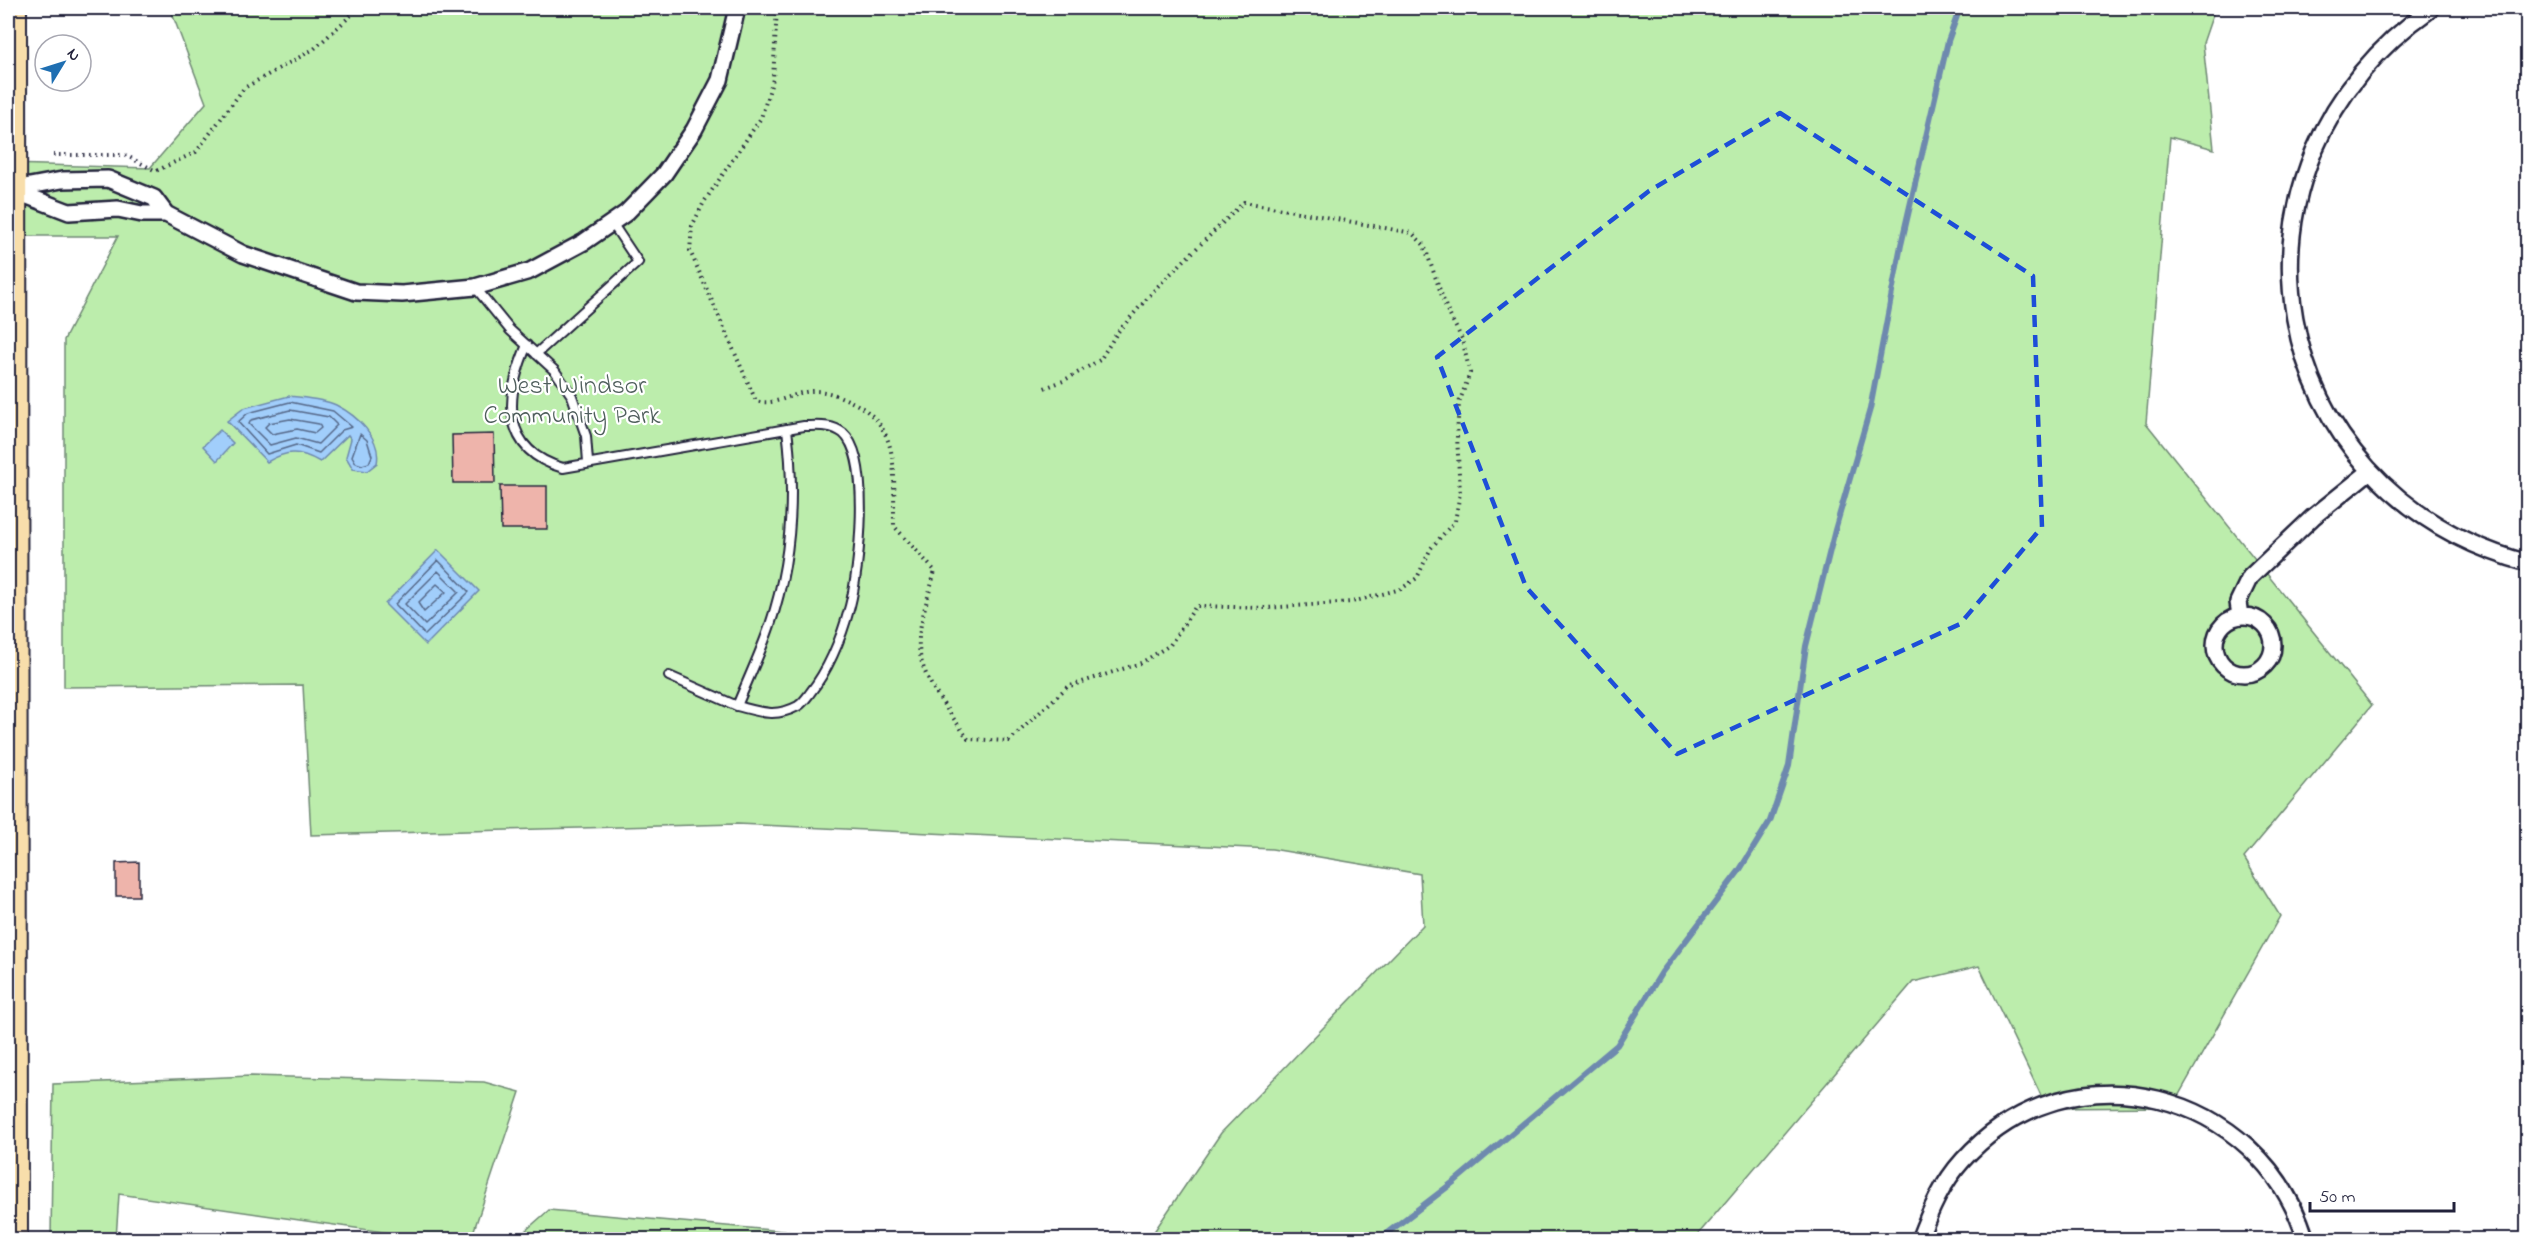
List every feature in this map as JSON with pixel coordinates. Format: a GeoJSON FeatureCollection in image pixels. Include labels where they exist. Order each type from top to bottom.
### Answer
{"type":"FeatureCollection","features":[{"type":"Feature","properties":{"kind":"main road"},"geometry":{"type":"LineString","coordinates":[[14,8],[10,190],[15,1239]]}},
{"type":"Feature","properties":{"kind":"street"},"geometry":{"type":"LineString","coordinates":[[10,190],[62,180],[108,178],[154,198],[166,214],[243,254],[356,292],[402,294],[475,287],[530,271],[584,242],[626,213],[664,174],[694,130],[720,81],[737,8]]}},
{"type":"Feature","properties":{"kind":"street"},"geometry":{"type":"LineString","coordinates":[[2432,8],[2378,50],[2354,78],[2330,114],[2311,156],[2294,220],[2290,257],[2297,331],[2322,401],[2344,438],[2370,471],[2397,497],[2443,529],[2499,555],[2528,563]]}},
{"type":"Feature","properties":{"kind":"street"},"geometry":{"type":"LineString","coordinates":[[10,190],[69,212],[118,209],[142,214],[166,214]]}},
{"type":"Feature","properties":{"kind":"street"},"geometry":{"type":"LineString","coordinates":[[2240,616],[2238,602],[2250,577],[2313,517],[2370,471]]}},
{"type":"Feature","properties":{"kind":"street"},"geometry":{"type":"LineString","coordinates":[[1919,1239],[1930,1210],[1944,1185],[1963,1160],[1989,1136],[2012,1120],[2041,1107],[2071,1098],[2106,1093],[2165,1100],[2195,1110],[2223,1125],[2248,1145],[2270,1168],[2288,1193],[2306,1239]]}},
{"type":"Feature","properties":{"kind":"lane"},"geometry":{"type":"LineString","coordinates":[[536,354],[638,262],[612,223]]}},
{"type":"Feature","properties":{"kind":"lane"},"geometry":{"type":"LineString","coordinates":[[475,287],[510,330],[555,370],[572,396],[586,436],[588,462]]}},
{"type":"Feature","properties":{"kind":"lane"},"geometry":{"type":"LineString","coordinates":[[527,345],[515,373],[512,400],[516,427],[523,447],[544,462],[563,468],[787,429],[832,426],[844,434],[855,452],[860,488],[860,549],[850,607],[824,675],[800,705],[772,715],[737,706],[669,676]]}},
{"type":"Feature","properties":{"kind":"lane"},"geometry":{"type":"LineString","coordinates":[[737,706],[770,624],[784,570],[792,471],[787,429]]}},
{"type":"Feature","properties":{"kind":"path"},"geometry":{"type":"LineString","coordinates":[[53,154],[125,155],[156,171],[196,152],[244,88],[314,49],[359,8]]}},
{"type":"Feature","properties":{"kind":"path"},"geometry":{"type":"LineString","coordinates":[[777,8],[773,79],[762,118],[704,202],[692,226],[690,251],[756,401],[767,404],[813,391],[838,395],[865,409],[883,426],[892,454],[894,526],[935,571],[919,632],[919,653],[926,676],[968,739],[1009,741],[1067,687],[1141,663],[1170,645],[1196,606],[1266,608],[1352,602],[1401,589],[1417,578],[1431,548],[1455,521],[1460,493],[1457,436],[1460,403],[1470,373],[1462,339],[1447,310],[1425,245],[1412,232],[1244,202],[1157,287],[1117,333],[1100,360],[1064,381],[1042,389]]}},
{"type":"Feature","properties":{"kind":"highlighted area"},"geometry":{"type":"Polygon","coordinates":[[[1780,113],[2033,276],[2042,527],[1960,624],[1677,754],[1526,587],[1437,357],[1649,191],[1780,113]]]}},
{"type":"Feature","properties":{"kind":"green space","name":"West Windsor Community Park"},"geometry":{"type":"Polygon","coordinates":[[[170,8],[2215,8],[2203,43],[2214,149],[2170,137],[2146,423],[2372,705],[2244,858],[2280,916],[2172,1107],[2047,1108],[1979,966],[1913,982],[1694,1239],[1149,1239],[1221,1133],[1423,925],[1420,874],[1272,849],[737,824],[311,835],[303,685],[64,687],[64,340],[118,236],[8,236],[9,164],[150,168],[206,103],[170,8]]]}},
{"type":"Feature","properties":{"kind":"green space"},"geometry":{"type":"Polygon","coordinates":[[[251,1076],[484,1082],[520,1092],[471,1239],[432,1239],[119,1194],[116,1239],[51,1239],[53,1084],[251,1076]]]}},
{"type":"Feature","properties":{"kind":"green space"},"geometry":{"type":"Polygon","coordinates":[[[549,1210],[849,1237],[858,1239],[516,1239],[549,1210]]]}},
{"type":"Feature","properties":{"kind":"water"},"geometry":{"type":"Polygon","coordinates":[[[289,396],[331,403],[352,415],[366,428],[376,445],[377,463],[367,471],[353,469],[346,457],[351,439],[348,435],[320,462],[306,455],[293,453],[281,455],[267,462],[227,421],[244,408],[289,396]]]}},
{"type":"Feature","properties":{"kind":"water"},"geometry":{"type":"Polygon","coordinates":[[[220,430],[233,443],[217,461],[203,446],[220,430]]]}},
{"type":"Feature","properties":{"kind":"water"},"geometry":{"type":"Polygon","coordinates":[[[438,550],[479,591],[426,645],[385,604],[438,550]]]}},
{"type":"Feature","properties":{"kind":"building"},"geometry":{"type":"Polygon","coordinates":[[[494,434],[495,483],[453,483],[452,435],[494,434]]]}},
{"type":"Feature","properties":{"kind":"building"},"geometry":{"type":"Polygon","coordinates":[[[500,486],[547,486],[547,529],[501,529],[500,486]]]}},
{"type":"Feature","properties":{"kind":"building"},"geometry":{"type":"Polygon","coordinates":[[[139,862],[139,896],[116,896],[116,863],[139,862]]]}},
{"type":"Feature","properties":{"kind":"waterway"},"geometry":{"type":"LineString","coordinates":[[1378,1240],[1455,1181],[1617,1045],[1662,972],[1739,871],[1770,821],[1789,766],[1806,646],[1835,530],[1870,409],[1901,245],[1948,41],[1960,8]]}}]}
